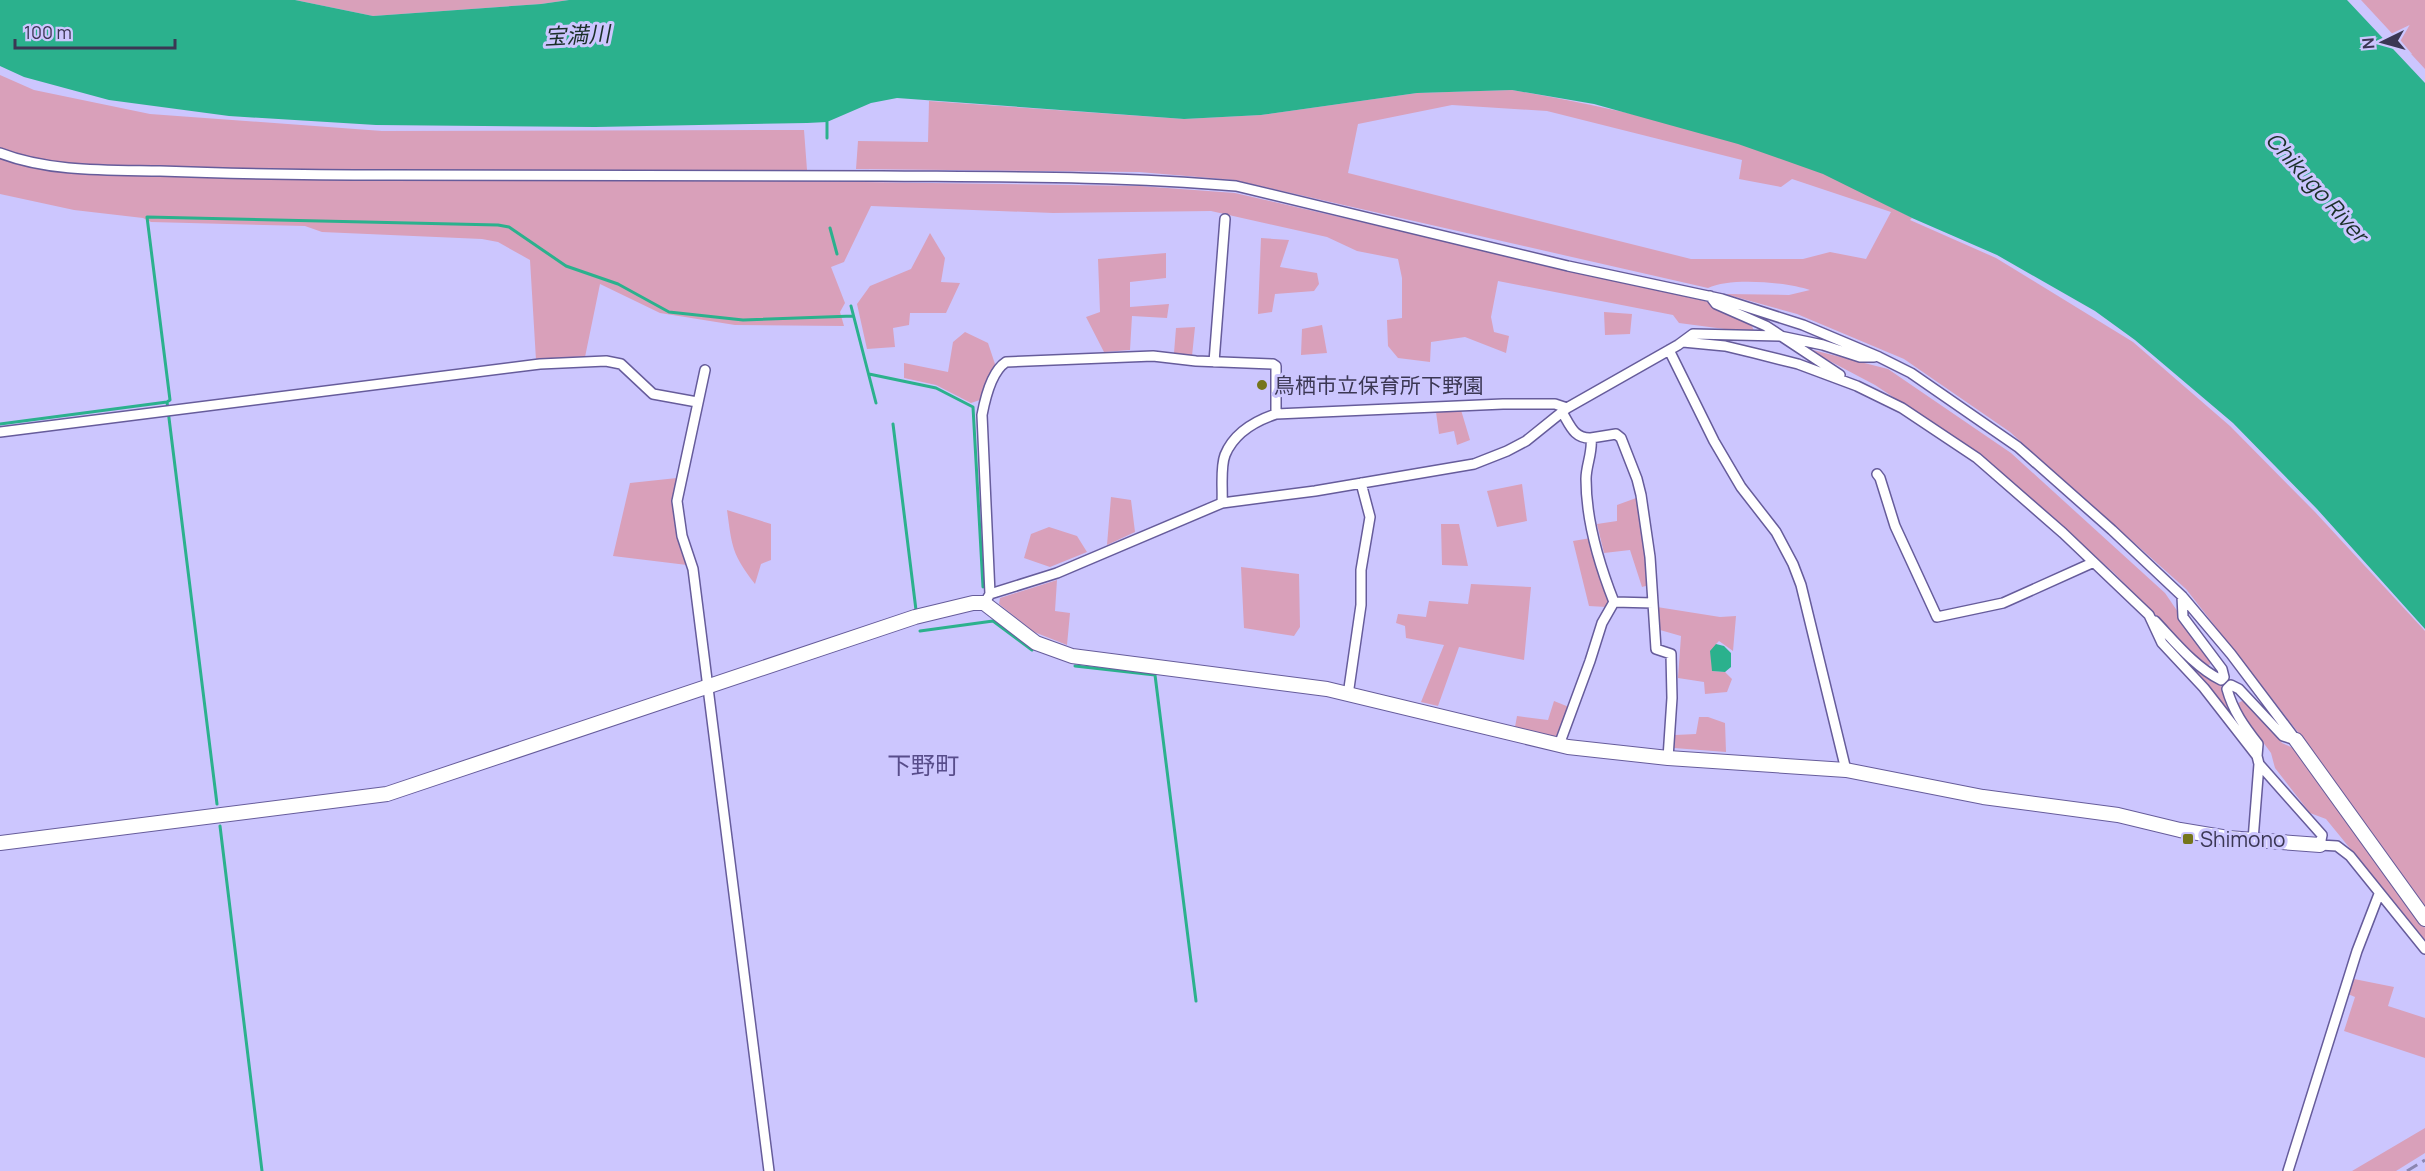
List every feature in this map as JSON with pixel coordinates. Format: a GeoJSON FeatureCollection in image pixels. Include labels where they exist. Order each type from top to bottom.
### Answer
{"type":"FeatureCollection","features":[{"type":"Feature","properties":{"kind":"street"},"geometry":{"type":"LineString","coordinates":[[0,153],[42,163],[94,169],[293,176],[635,174],[955,177],[1139,179],[1236,186],[1568,266],[1710,296],[1803,325],[1880,357],[1911,373],[2018,447],[2182,596],[2231,654],[2296,740],[2425,919]]}},
{"type":"Feature","properties":{"kind":"street"},"geometry":{"type":"LineString","coordinates":[[1214,362],[1225,219]]}},
{"type":"Feature","properties":{"kind":"street"},"geometry":{"type":"LineString","coordinates":[[1710,296],[1716,304],[1766,326],[1857,386]]}},
{"type":"Feature","properties":{"kind":"street"},"geometry":{"type":"LineString","coordinates":[[0,843],[387,794],[915,618],[973,603],[1057,573],[1222,503],[1474,464],[1526,441],[1565,410],[1693,334],[1780,336],[1823,345],[1860,357],[1880,357]]}},
{"type":"Feature","properties":{"kind":"street"},"geometry":{"type":"LineString","coordinates":[[1683,342],[1725,346],[1798,364],[1857,386],[1902,408],[1977,458],[2063,533],[2196,663],[2221,680],[2223,678]]}},
{"type":"Feature","properties":{"kind":"street"},"geometry":{"type":"LineString","coordinates":[[1669,350],[1714,441],[1741,487],[1776,532],[1793,564],[1805,602],[1846,770]]}},
{"type":"Feature","properties":{"kind":"street"},"geometry":{"type":"LineString","coordinates":[[1276,414],[1276,366],[1273,364],[1214,362],[1153,356],[1006,362],[999,366],[984,403],[982,415],[987,598],[1036,643],[1072,656],[1328,689],[1559,745],[1668,758],[1846,770],[1983,797],[2118,815],[2228,838],[2337,846],[2350,856],[2425,950]]}},
{"type":"Feature","properties":{"kind":"street"},"geometry":{"type":"LineString","coordinates":[[0,432],[540,364],[582,361],[606,361],[621,364],[653,394],[697,402]]}},
{"type":"Feature","properties":{"kind":"street"},"geometry":{"type":"LineString","coordinates":[[705,370],[678,501],[682,537],[693,569],[709,688],[768,1171]]}},
{"type":"Feature","properties":{"kind":"street"},"geometry":{"type":"LineString","coordinates":[[1222,503],[1224,457],[1240,434],[1255,423],[1276,414],[1503,404],[1555,404],[1565,410],[1575,433],[1583,438],[1616,434],[1621,438],[1637,478],[1648,548],[1656,649],[1671,654],[1672,698],[1668,758]]}},
{"type":"Feature","properties":{"kind":"street"},"geometry":{"type":"LineString","coordinates":[[1559,745],[1602,623],[1614,602],[1590,521],[1586,477],[1593,446],[1591,438]]}},
{"type":"Feature","properties":{"kind":"street"},"geometry":{"type":"LineString","coordinates":[[1877,474],[1895,526],[1936,617],[2003,603],[2092,563]]}},
{"type":"Feature","properties":{"kind":"street"},"geometry":{"type":"LineString","coordinates":[[1348,695],[1361,605],[1361,570],[1370,517],[1361,483]]}},
{"type":"Feature","properties":{"kind":"street"},"geometry":{"type":"LineString","coordinates":[[2182,596],[2183,617],[2222,669],[2223,678],[2229,687],[2227,689],[2231,702],[2239,719],[2258,744],[2253,840]]}},
{"type":"Feature","properties":{"kind":"street"},"geometry":{"type":"LineString","coordinates":[[1614,602],[1653,603]]}},
{"type":"Feature","properties":{"kind":"street"},"geometry":{"type":"LineString","coordinates":[[2149,615],[2162,643],[2204,688],[2258,760],[2322,835],[2320,845]]}},
{"type":"Feature","properties":{"kind":"street"},"geometry":{"type":"LineString","coordinates":[[2229,687],[2239,690],[2283,736],[2296,740]]}},
{"type":"Feature","properties":{"kind":"street"},"geometry":{"type":"LineString","coordinates":[[2288,1171],[2356,951],[2379,894]]}},
{"type":"Feature","properties":{"kind":"shaded area"},"geometry":{"type":"Polygon","coordinates":[[[295,0],[569,0],[373,16],[295,0]]]}},
{"type":"Feature","properties":{"kind":"shaded area"},"geometry":{"type":"Polygon","coordinates":[[[2361,0],[2425,0],[2425,69],[2361,0]]]}},
{"type":"Feature","properties":{"kind":"shaded area"},"geometry":{"type":"Polygon","coordinates":[[[0,75],[34,90],[150,114],[382,131],[804,130],[807,170],[791,170],[792,181],[1140,186],[1235,193],[1709,302],[1727,315],[1751,324],[1755,333],[1679,323],[1673,315],[1498,281],[1491,317],[1494,332],[1509,336],[1506,353],[1465,337],[1431,342],[1430,362],[1398,358],[1388,346],[1387,320],[1402,318],[1402,278],[1398,259],[1357,251],[1327,237],[1211,211],[1053,213],[871,206],[844,262],[831,267],[845,303],[840,312],[844,326],[735,325],[660,313],[600,284],[585,357],[536,360],[530,260],[498,242],[482,239],[322,232],[305,226],[151,222],[143,218],[74,210],[0,194],[0,75]]]}},
{"type":"Feature","properties":{"kind":"shaded area"},"geometry":{"type":"Polygon","coordinates":[[[1512,90],[1669,123],[1785,159],[1845,183],[1912,218],[1910,220],[1996,258],[2133,342],[2230,426],[2315,512],[2425,631],[2425,908],[2315,754],[2186,589],[2010,432],[1904,359],[1797,314],[1725,294],[1789,295],[1810,290],[1758,282],[1730,283],[1708,288],[1234,180],[1139,172],[856,169],[858,141],[928,142],[929,101],[1184,119],[1261,115],[1417,93],[1512,90]],[[1452,105],[1358,124],[1348,173],[1691,259],[1803,259],[1830,252],[1866,259],[1891,212],[1792,179],[1781,187],[1739,179],[1742,160],[1547,111],[1452,105]]]}},
{"type":"Feature","properties":{"kind":"shaded area"},"geometry":{"type":"Polygon","coordinates":[[[930,233],[945,258],[941,282],[960,283],[946,313],[910,313],[909,325],[893,328],[895,347],[867,349],[857,304],[870,286],[911,269],[930,233]]]}},
{"type":"Feature","properties":{"kind":"shaded area"},"geometry":{"type":"Polygon","coordinates":[[[1261,238],[1289,240],[1280,267],[1317,273],[1319,284],[1314,291],[1275,294],[1272,312],[1258,314],[1261,238]]]}},
{"type":"Feature","properties":{"kind":"shaded area"},"geometry":{"type":"Polygon","coordinates":[[[1166,253],[1166,278],[1130,282],[1130,307],[1169,304],[1167,318],[1132,316],[1130,350],[1104,352],[1086,317],[1100,312],[1098,259],[1166,253]]]}},
{"type":"Feature","properties":{"kind":"shaded area"},"geometry":{"type":"Polygon","coordinates":[[[1604,312],[1632,314],[1630,334],[1605,335],[1604,312]]]}},
{"type":"Feature","properties":{"kind":"shaded area"},"geometry":{"type":"Polygon","coordinates":[[[1322,325],[1327,353],[1301,355],[1302,329],[1322,325]]]}},
{"type":"Feature","properties":{"kind":"shaded area"},"geometry":{"type":"Polygon","coordinates":[[[1195,327],[1192,356],[1174,353],[1176,328],[1195,327]]]}},
{"type":"Feature","properties":{"kind":"shaded area"},"geometry":{"type":"Polygon","coordinates":[[[965,332],[988,343],[995,364],[980,400],[971,403],[936,385],[904,378],[904,363],[948,372],[953,342],[965,332]]]}},
{"type":"Feature","properties":{"kind":"shaded area"},"geometry":{"type":"Polygon","coordinates":[[[1805,348],[1888,369],[2011,453],[2165,593],[2212,662],[2207,667],[2113,572],[1982,456],[1875,385],[1805,348]]]}},
{"type":"Feature","properties":{"kind":"shaded area"},"geometry":{"type":"Polygon","coordinates":[[[1461,410],[1470,440],[1457,445],[1454,431],[1439,434],[1436,412],[1461,410]]]}},
{"type":"Feature","properties":{"kind":"shaded area"},"geometry":{"type":"Polygon","coordinates":[[[677,478],[676,522],[687,565],[613,556],[630,483],[677,478]]]}},
{"type":"Feature","properties":{"kind":"shaded area"},"geometry":{"type":"Polygon","coordinates":[[[1522,484],[1527,521],[1497,527],[1487,491],[1522,484]]]}},
{"type":"Feature","properties":{"kind":"shaded area"},"geometry":{"type":"Polygon","coordinates":[[[1111,497],[1131,500],[1135,532],[1107,545],[1111,497]]]}},
{"type":"Feature","properties":{"kind":"shaded area"},"geometry":{"type":"Polygon","coordinates":[[[1639,497],[1649,585],[1642,587],[1630,550],[1604,553],[1597,524],[1617,521],[1617,505],[1639,497]]]}},
{"type":"Feature","properties":{"kind":"shaded area"},"geometry":{"type":"Polygon","coordinates":[[[727,510],[771,524],[771,560],[761,564],[755,584],[734,550],[727,510]]]}},
{"type":"Feature","properties":{"kind":"shaded area"},"geometry":{"type":"Polygon","coordinates":[[[1441,524],[1459,524],[1468,566],[1442,565],[1441,524]]]}},
{"type":"Feature","properties":{"kind":"shaded area"},"geometry":{"type":"Polygon","coordinates":[[[1049,527],[1077,536],[1087,552],[1050,567],[1024,558],[1031,534],[1049,527]]]}},
{"type":"Feature","properties":{"kind":"shaded area"},"geometry":{"type":"Polygon","coordinates":[[[1591,538],[1610,602],[1606,607],[1589,606],[1573,541],[1591,538]]]}},
{"type":"Feature","properties":{"kind":"shaded area"},"geometry":{"type":"Polygon","coordinates":[[[1241,567],[1299,574],[1300,627],[1294,636],[1244,628],[1241,567]]]}},
{"type":"Feature","properties":{"kind":"shaded area"},"geometry":{"type":"Polygon","coordinates":[[[1057,580],[1055,611],[1070,613],[1067,645],[1034,632],[999,604],[1000,598],[1057,580]]]}},
{"type":"Feature","properties":{"kind":"shaded area"},"geometry":{"type":"Polygon","coordinates":[[[1471,584],[1531,587],[1524,660],[1459,647],[1438,706],[1421,702],[1444,645],[1406,638],[1405,626],[1396,623],[1398,614],[1426,617],[1429,601],[1468,604],[1471,584]]]}},
{"type":"Feature","properties":{"kind":"shaded area"},"geometry":{"type":"Polygon","coordinates":[[[1657,607],[1720,617],[1736,616],[1733,651],[1719,641],[1716,644],[1712,671],[1725,672],[1732,679],[1727,692],[1705,694],[1704,682],[1678,678],[1681,636],[1660,630],[1657,607]]]}},
{"type":"Feature","properties":{"kind":"shaded area"},"geometry":{"type":"Polygon","coordinates":[[[2180,654],[2222,687],[2238,726],[2180,654]]]}},
{"type":"Feature","properties":{"kind":"shaded area"},"geometry":{"type":"Polygon","coordinates":[[[2244,700],[2282,743],[2295,749],[2425,928],[2425,940],[2326,819],[2310,813],[2275,768],[2271,753],[2242,714],[2238,703],[2244,700]]]}},
{"type":"Feature","properties":{"kind":"shaded area"},"geometry":{"type":"Polygon","coordinates":[[[1554,701],[1569,707],[1556,738],[1515,727],[1517,716],[1548,720],[1554,701]]]}},
{"type":"Feature","properties":{"kind":"shaded area"},"geometry":{"type":"Polygon","coordinates":[[[1699,717],[1708,717],[1725,723],[1726,752],[1674,748],[1675,735],[1696,734],[1699,717]]]}},
{"type":"Feature","properties":{"kind":"shaded area"},"geometry":{"type":"Polygon","coordinates":[[[2354,979],[2394,987],[2388,1006],[2425,1018],[2425,1058],[2344,1031],[2355,997],[2348,994],[2354,979]]]}},
{"type":"Feature","properties":{"kind":"shaded area"},"geometry":{"type":"Polygon","coordinates":[[[2425,1128],[2425,1153],[2396,1171],[2352,1171],[2425,1128]]]}},
{"type":"Feature","properties":{"kind":"water"},"geometry":{"type":"Polygon","coordinates":[[[0,0],[295,0],[373,16],[569,0],[2347,0],[2425,83],[2425,629],[2317,509],[2233,423],[2135,340],[2095,311],[1997,255],[1912,218],[1823,174],[1738,144],[1594,104],[1512,90],[1417,93],[1261,115],[1184,119],[897,98],[871,103],[827,122],[807,123],[595,127],[376,125],[229,116],[109,100],[24,77],[0,66],[0,0]]]}},
{"type":"Feature","properties":{"kind":"water"},"geometry":{"type":"Polygon","coordinates":[[[1716,644],[1724,646],[1731,653],[1731,667],[1725,672],[1712,671],[1710,651],[1716,644]]]}},
{"type":"Feature","properties":{"kind":"waterway"},"geometry":{"type":"LineString","coordinates":[[827,122],[827,138]]}},
{"type":"Feature","properties":{"kind":"waterway"},"geometry":{"type":"LineString","coordinates":[[167,402],[170,400],[147,217],[498,225],[509,227],[566,266],[618,284],[669,312],[743,320],[853,316]]}},
{"type":"Feature","properties":{"kind":"waterway"},"geometry":{"type":"LineString","coordinates":[[830,228],[837,254]]}},
{"type":"Feature","properties":{"kind":"waterway"},"geometry":{"type":"LineString","coordinates":[[851,306],[876,403]]}},
{"type":"Feature","properties":{"kind":"waterway"},"geometry":{"type":"LineString","coordinates":[[869,374],[936,388],[973,407],[983,587]]}},
{"type":"Feature","properties":{"kind":"waterway"},"geometry":{"type":"LineString","coordinates":[[0,424],[167,402],[217,804]]}},
{"type":"Feature","properties":{"kind":"waterway"},"geometry":{"type":"LineString","coordinates":[[893,424],[916,610]]}},
{"type":"Feature","properties":{"kind":"waterway"},"geometry":{"type":"LineString","coordinates":[[920,631],[993,621],[1032,650]]}},
{"type":"Feature","properties":{"kind":"waterway"},"geometry":{"type":"LineString","coordinates":[[1075,666],[1155,675],[1196,1001]]}},
{"type":"Feature","properties":{"kind":"waterway"},"geometry":{"type":"LineString","coordinates":[[220,826],[262,1171]]}},
{"type":"Feature","properties":{"kind":"railway"},"geometry":{"type":"LineString","coordinates":[[2407,1171],[2425,1160]]}},
{"type":"Feature","properties":{"kind":"place","name":"鳥栖市立保育所下野園"},"geometry":{"type":"Point","coordinates":[1262,385]}},
{"type":"Feature","properties":{"kind":"place","name":"Shimono"},"geometry":{"type":"Point","coordinates":[2188,839]}},
{"type":"Feature","properties":{"kind":"district","name":"下野町"},"geometry":{"type":"Point","coordinates":[923,764]}},
{"type":"Feature","properties":{"kind":"water label","name":"宝満川"},"geometry":{"type":"Point","coordinates":[577,35]}},
{"type":"Feature","properties":{"kind":"water label","name":"Chikugo River"},"geometry":{"type":"Point","coordinates":[2317,187]}}]}
